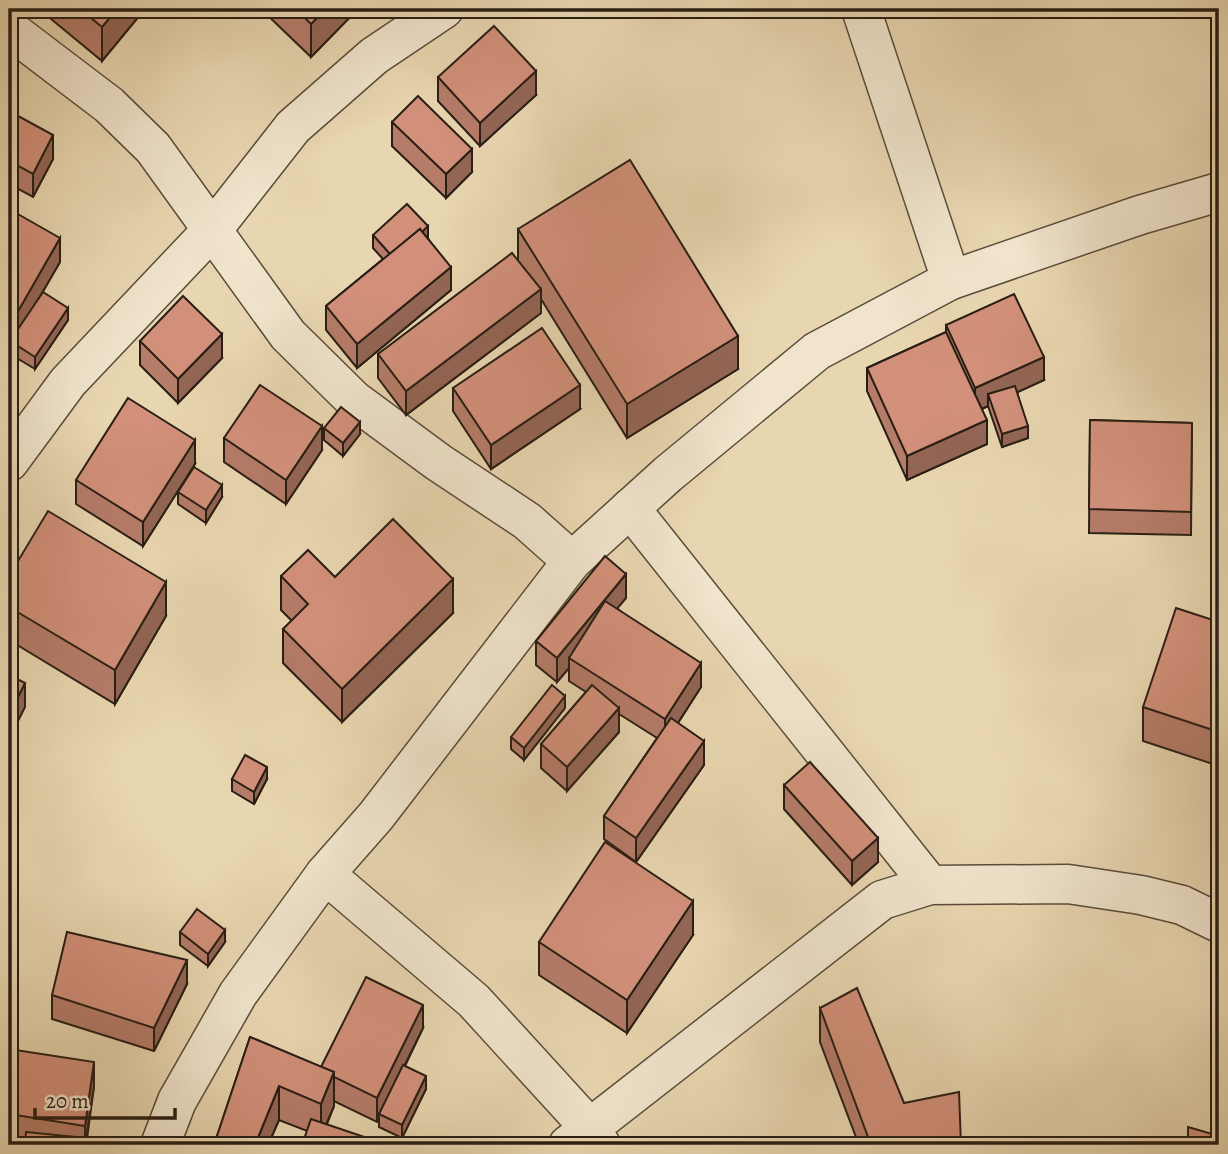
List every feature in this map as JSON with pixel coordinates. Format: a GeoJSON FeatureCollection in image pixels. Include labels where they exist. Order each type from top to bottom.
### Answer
{"type":"FeatureCollection","features":[{"type":"Feature","properties":{"kind":"street"},"geometry":{"type":"LineString","coordinates":[[9,461],[68,382],[213,229],[293,127],[374,56],[444,9]]}},
{"type":"Feature","properties":{"kind":"street"},"geometry":{"type":"LineString","coordinates":[[861,9],[951,280]]}},
{"type":"Feature","properties":{"kind":"street"},"geometry":{"type":"LineString","coordinates":[[9,29],[109,104],[153,148],[288,335],[354,400],[438,462],[527,521],[572,561]]}},
{"type":"Feature","properties":{"kind":"street"},"geometry":{"type":"LineString","coordinates":[[160,1145],[177,1101],[238,994],[325,874],[376,816],[572,561],[630,508],[817,351],[951,280],[1140,215],[1219,192]]}},
{"type":"Feature","properties":{"kind":"street"},"geometry":{"type":"LineString","coordinates":[[630,508],[930,885]]}},
{"type":"Feature","properties":{"kind":"street"},"geometry":{"type":"LineString","coordinates":[[325,874],[474,1001],[586,1139],[882,900],[930,885],[1068,884],[1141,895],[1182,905],[1219,923]]}},
{"type":"Feature","properties":{"kind":"building"},"geometry":{"type":"Polygon","coordinates":[[[80,9],[117,9],[102,27],[80,9]]]}},
{"type":"Feature","properties":{"kind":"building"},"geometry":{"type":"Polygon","coordinates":[[[296,9],[326,9],[311,24],[296,9]]]}},
{"type":"Feature","properties":{"kind":"building"},"geometry":{"type":"Polygon","coordinates":[[[494,26],[536,71],[480,123],[438,77],[494,26]]]}},
{"type":"Feature","properties":{"kind":"building"},"geometry":{"type":"Polygon","coordinates":[[[418,96],[472,149],[446,174],[392,122],[418,96]]]}},
{"type":"Feature","properties":{"kind":"building"},"geometry":{"type":"Polygon","coordinates":[[[9,111],[53,135],[33,174],[9,161],[9,111]]]}},
{"type":"Feature","properties":{"kind":"building"},"geometry":{"type":"Polygon","coordinates":[[[630,160],[738,336],[627,404],[518,229],[630,160]]]}},
{"type":"Feature","properties":{"kind":"building"},"geometry":{"type":"Polygon","coordinates":[[[407,204],[428,226],[422,232],[420,229],[390,254],[373,235],[407,204]]]}},
{"type":"Feature","properties":{"kind":"building"},"geometry":{"type":"Polygon","coordinates":[[[9,209],[60,238],[9,327],[9,209]]]}},
{"type":"Feature","properties":{"kind":"building"},"geometry":{"type":"Polygon","coordinates":[[[420,229],[451,267],[357,344],[326,306],[420,229]]]}},
{"type":"Feature","properties":{"kind":"building"},"geometry":{"type":"Polygon","coordinates":[[[512,253],[541,289],[406,391],[378,354],[512,253]]]}},
{"type":"Feature","properties":{"kind":"building"},"geometry":{"type":"Polygon","coordinates":[[[43,292],[68,308],[35,357],[10,341],[43,292]]]}},
{"type":"Feature","properties":{"kind":"building"},"geometry":{"type":"Polygon","coordinates":[[[1014,294],[1044,357],[975,388],[946,325],[1014,294]]]}},
{"type":"Feature","properties":{"kind":"building"},"geometry":{"type":"Polygon","coordinates":[[[183,296],[222,334],[178,379],[140,341],[183,296]]]}},
{"type":"Feature","properties":{"kind":"building"},"geometry":{"type":"Polygon","coordinates":[[[542,328],[580,385],[491,445],[453,388],[542,328]]]}},
{"type":"Feature","properties":{"kind":"building"},"geometry":{"type":"Polygon","coordinates":[[[946,332],[987,420],[907,456],[867,368],[946,332]]]}},
{"type":"Feature","properties":{"kind":"building"},"geometry":{"type":"Polygon","coordinates":[[[260,385],[322,426],[286,480],[224,438],[260,385]]]}},
{"type":"Feature","properties":{"kind":"building"},"geometry":{"type":"Polygon","coordinates":[[[1015,386],[1028,426],[1002,434],[988,394],[1015,386]]]}},
{"type":"Feature","properties":{"kind":"building"},"geometry":{"type":"Polygon","coordinates":[[[128,398],[195,440],[143,522],[76,480],[128,398]]]}},
{"type":"Feature","properties":{"kind":"building"},"geometry":{"type":"Polygon","coordinates":[[[341,407],[360,422],[343,443],[324,428],[341,407]]]}},
{"type":"Feature","properties":{"kind":"building"},"geometry":{"type":"Polygon","coordinates":[[[1090,420],[1192,423],[1191,512],[1089,509],[1090,420]]]}},
{"type":"Feature","properties":{"kind":"building"},"geometry":{"type":"Polygon","coordinates":[[[194,467],[222,485],[206,510],[178,492],[194,467]]]}},
{"type":"Feature","properties":{"kind":"building"},"geometry":{"type":"Polygon","coordinates":[[[48,511],[166,582],[115,670],[9,607],[9,576],[48,511]]]}},
{"type":"Feature","properties":{"kind":"building"},"geometry":{"type":"Polygon","coordinates":[[[393,519],[453,579],[342,689],[283,629],[308,604],[281,576],[308,550],[335,577],[393,519]]]}},
{"type":"Feature","properties":{"kind":"building"},"geometry":{"type":"Polygon","coordinates":[[[605,556],[626,574],[557,658],[536,641],[605,556]]]}},
{"type":"Feature","properties":{"kind":"building"},"geometry":{"type":"Polygon","coordinates":[[[605,601],[701,663],[665,719],[569,658],[605,601]]]}},
{"type":"Feature","properties":{"kind":"building"},"geometry":{"type":"Polygon","coordinates":[[[1176,608],[1219,622],[1219,732],[1143,707],[1176,608]]]}},
{"type":"Feature","properties":{"kind":"building"},"geometry":{"type":"Polygon","coordinates":[[[9,675],[25,683],[9,715],[9,675]]]}},
{"type":"Feature","properties":{"kind":"building"},"geometry":{"type":"Polygon","coordinates":[[[552,685],[565,696],[524,748],[511,737],[552,685]]]}},
{"type":"Feature","properties":{"kind":"building"},"geometry":{"type":"Polygon","coordinates":[[[592,685],[619,708],[567,767],[541,744],[592,685]]]}},
{"type":"Feature","properties":{"kind":"building"},"geometry":{"type":"Polygon","coordinates":[[[671,718],[704,741],[636,838],[604,816],[671,718]]]}},
{"type":"Feature","properties":{"kind":"building"},"geometry":{"type":"Polygon","coordinates":[[[245,755],[267,767],[254,792],[232,779],[245,755]]]}},
{"type":"Feature","properties":{"kind":"building"},"geometry":{"type":"Polygon","coordinates":[[[810,762],[878,838],[852,861],[784,785],[810,762]]]}},
{"type":"Feature","properties":{"kind":"building"},"geometry":{"type":"Polygon","coordinates":[[[605,842],[693,901],[627,1000],[539,942],[605,842]]]}},
{"type":"Feature","properties":{"kind":"building"},"geometry":{"type":"Polygon","coordinates":[[[197,909],[225,930],[208,954],[180,932],[197,909]]]}},
{"type":"Feature","properties":{"kind":"building"},"geometry":{"type":"Polygon","coordinates":[[[67,932],[187,960],[154,1028],[52,995],[67,932]]]}},
{"type":"Feature","properties":{"kind":"building"},"geometry":{"type":"Polygon","coordinates":[[[366,977],[423,1005],[377,1098],[334,1077],[334,1072],[321,1067],[366,977]]]}},
{"type":"Feature","properties":{"kind":"building"},"geometry":{"type":"Polygon","coordinates":[[[857,988],[904,1103],[959,1092],[961,1145],[871,1145],[820,1008],[857,988]]]}},
{"type":"Feature","properties":{"kind":"building"},"geometry":{"type":"Polygon","coordinates":[[[250,1037],[334,1072],[321,1104],[279,1086],[255,1145],[214,1145],[250,1037]]]}},
{"type":"Feature","properties":{"kind":"building"},"geometry":{"type":"Polygon","coordinates":[[[9,1049],[94,1062],[85,1126],[9,1114],[9,1049]]]}},
{"type":"Feature","properties":{"kind":"building"},"geometry":{"type":"Polygon","coordinates":[[[403,1065],[426,1076],[402,1125],[379,1114],[403,1065]]]}},
{"type":"Feature","properties":{"kind":"building"},"geometry":{"type":"Polygon","coordinates":[[[311,1119],[388,1145],[302,1145],[311,1119]]]}},
{"type":"Feature","properties":{"kind":"building"},"geometry":{"type":"Polygon","coordinates":[[[9,1126],[18,1127],[16,1145],[9,1145],[9,1126]]]}},
{"type":"Feature","properties":{"kind":"building"},"geometry":{"type":"Polygon","coordinates":[[[1188,1127],[1219,1136],[1219,1145],[1188,1145],[1188,1127]]]}},
{"type":"Feature","properties":{"kind":"building"},"geometry":{"type":"Polygon","coordinates":[[[26,1132],[95,1139],[95,1145],[25,1145],[26,1132]]]}}]}
